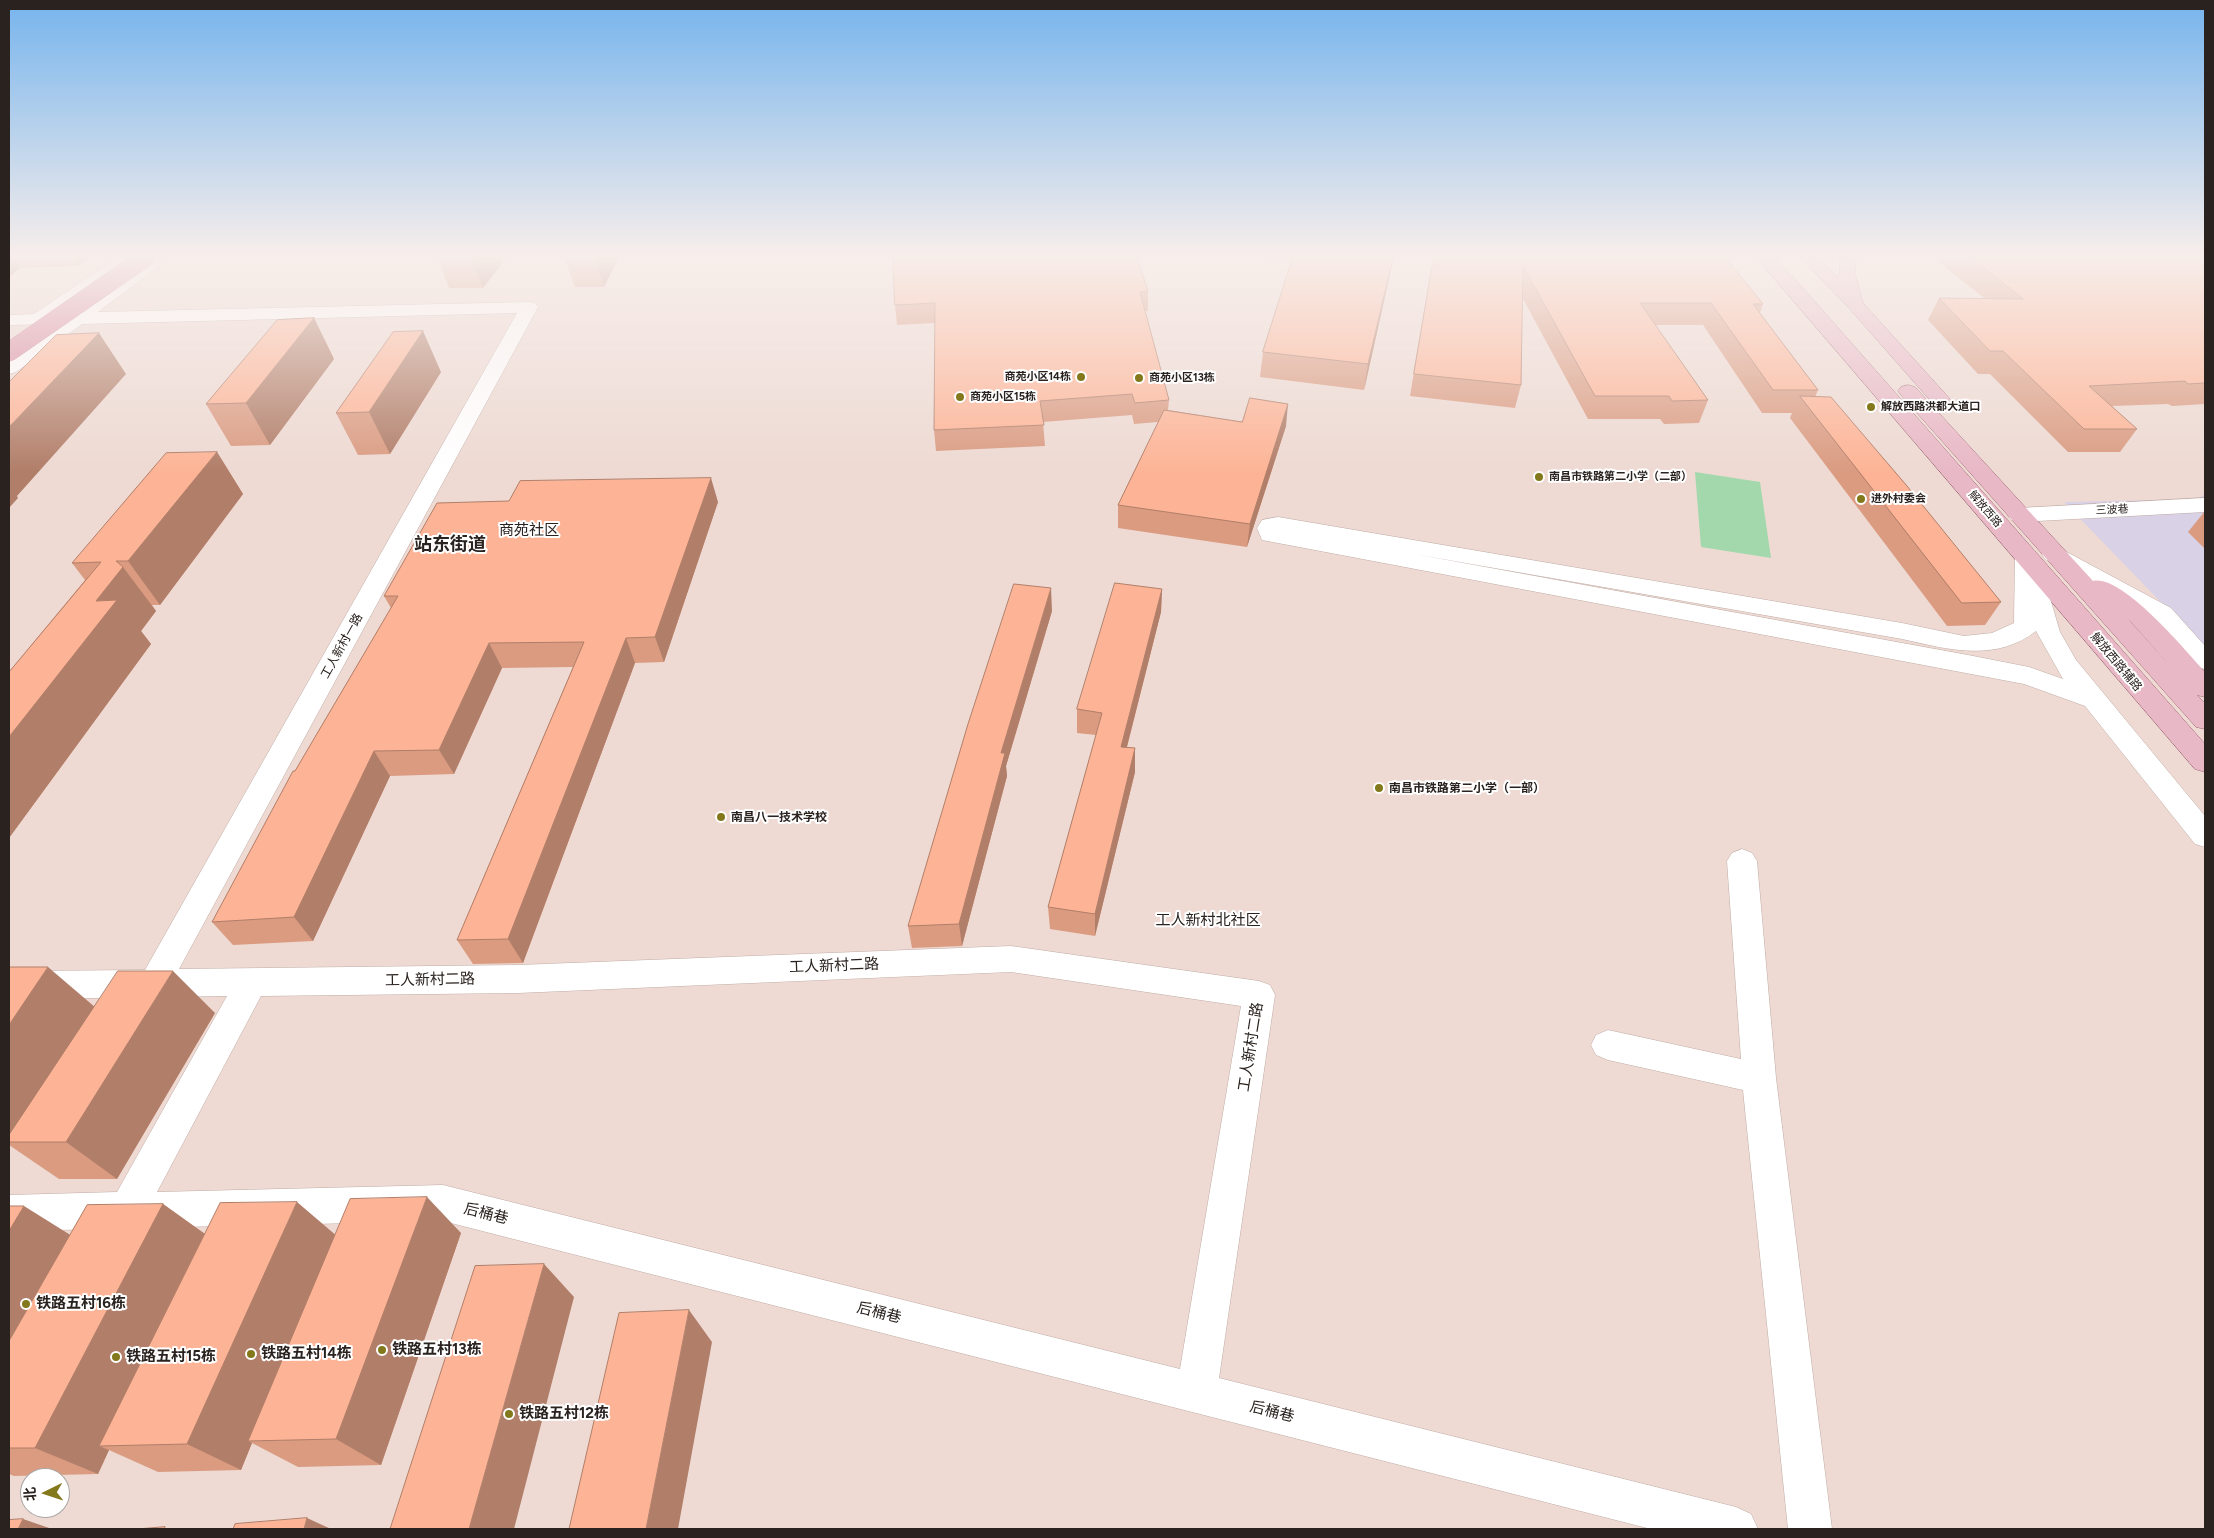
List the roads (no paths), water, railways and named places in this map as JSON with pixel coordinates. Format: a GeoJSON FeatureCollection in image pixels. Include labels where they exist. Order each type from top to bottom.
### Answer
{"type":"FeatureCollection","features":[{"type":"Feature","properties":{"kind":"highway"},"geometry":{"type":"LineString","coordinates":[[9,352],[42,329]]}},
{"type":"Feature","properties":{"kind":"main road","name":"解放西路"},"geometry":{"type":"LineString","coordinates":[[1827,329],[2205,762]]}},
{"type":"Feature","properties":{"kind":"main road","name":"解放西路"},"geometry":{"type":"LineString","coordinates":[[1852,329],[2053,554],[2205,720]]}},
{"type":"Feature","properties":{"kind":"main road"},"geometry":{"type":"LineString","coordinates":[[1877,329],[1986,450],[1992,462],[1990,482]]}},
{"type":"Feature","properties":{"kind":"main road"},"geometry":{"type":"LineString","coordinates":[[2053,554],[2141,617],[2205,688]]}},
{"type":"Feature","properties":{"kind":"main road","name":"解放西路辅路"},"geometry":{"type":"LineString","coordinates":[[2026,555],[2205,769]]}},
{"type":"Feature","properties":{"kind":"street"},"geometry":{"type":"LineString","coordinates":[[9,340],[25,329]]}},
{"type":"Feature","properties":{"kind":"street"},"geometry":{"type":"LineString","coordinates":[[9,368],[63,329]]}},
{"type":"Feature","properties":{"kind":"street","name":"工人新村一路"},"geometry":{"type":"LineString","coordinates":[[154,984],[517,329]]}},
{"type":"Feature","properties":{"kind":"street","name":"三波巷"},"geometry":{"type":"LineString","coordinates":[[2019,515],[2205,505]]}},
{"type":"Feature","properties":{"kind":"street"},"geometry":{"type":"LineString","coordinates":[[2026,555],[2026,628],[1996,641],[1964,644],[1278,524],[1270,525],[1268,528],[1270,535],[1968,662],[2029,676],[2093,699]]}},
{"type":"Feature","properties":{"kind":"street"},"geometry":{"type":"LineString","coordinates":[[2053,554],[2162,614],[2205,661]]}},
{"type":"Feature","properties":{"kind":"street"},"geometry":{"type":"LineString","coordinates":[[2026,555],[2048,632],[2066,665],[2205,836]]}},
{"type":"Feature","properties":{"kind":"street"},"geometry":{"type":"LineString","coordinates":[[1742,861],[1759,1078],[1810,1529]]}},
{"type":"Feature","properties":{"kind":"street","name":"工人新村二路"},"geometry":{"type":"LineString","coordinates":[[9,994],[15,985],[518,979],[1011,959],[1259,995],[1196,1393]]}},
{"type":"Feature","properties":{"kind":"street"},"geometry":{"type":"LineString","coordinates":[[105,1254],[127,1210],[251,983]]}},
{"type":"Feature","properties":{"kind":"street"},"geometry":{"type":"LineString","coordinates":[[1608,1045],[1759,1078]]}},
{"type":"Feature","properties":{"kind":"street","name":"后桶巷"},"geometry":{"type":"LineString","coordinates":[[9,1213],[443,1203],[1736,1529]]}},
{"type":"Feature","properties":{"kind":"place","name":"商苑小区14栋"},"geometry":{"type":"Point","coordinates":[1081,377]}},
{"type":"Feature","properties":{"kind":"place","name":"商苑小区13栋"},"geometry":{"type":"Point","coordinates":[1139,378]}},
{"type":"Feature","properties":{"kind":"place","name":"商苑小区15栋"},"geometry":{"type":"Point","coordinates":[960,397]}},
{"type":"Feature","properties":{"kind":"place","name":"解放西路洪都大道口"},"geometry":{"type":"Point","coordinates":[1871,407]}},
{"type":"Feature","properties":{"kind":"place","name":"南昌市铁路第二小学（二部）"},"geometry":{"type":"Point","coordinates":[1539,477]}},
{"type":"Feature","properties":{"kind":"place","name":"进外村委会"},"geometry":{"type":"Point","coordinates":[1861,499]}},
{"type":"Feature","properties":{"kind":"place","name":"南昌市铁路第二小学（一部）"},"geometry":{"type":"Point","coordinates":[1379,788]}},
{"type":"Feature","properties":{"kind":"place","name":"南昌八一技术学校"},"geometry":{"type":"Point","coordinates":[721,817]}},
{"type":"Feature","properties":{"kind":"place","name":"铁路五村16栋"},"geometry":{"type":"Point","coordinates":[26,1304]}},
{"type":"Feature","properties":{"kind":"place","name":"铁路五村13栋"},"geometry":{"type":"Point","coordinates":[382,1350]}},
{"type":"Feature","properties":{"kind":"place","name":"铁路五村14栋"},"geometry":{"type":"Point","coordinates":[251,1354]}},
{"type":"Feature","properties":{"kind":"place","name":"铁路五村15栋"},"geometry":{"type":"Point","coordinates":[116,1357]}},
{"type":"Feature","properties":{"kind":"place","name":"铁路五村12栋"},"geometry":{"type":"Point","coordinates":[509,1414]}},
{"type":"Feature","properties":{"kind":"district","name":"商苑社区"},"geometry":{"type":"Point","coordinates":[529,531]}},
{"type":"Feature","properties":{"kind":"district","name":"站东街道"},"geometry":{"type":"Point","coordinates":[450,545]}},
{"type":"Feature","properties":{"kind":"district","name":"工人新村北社区"},"geometry":{"type":"Point","coordinates":[1208,921]}}]}
